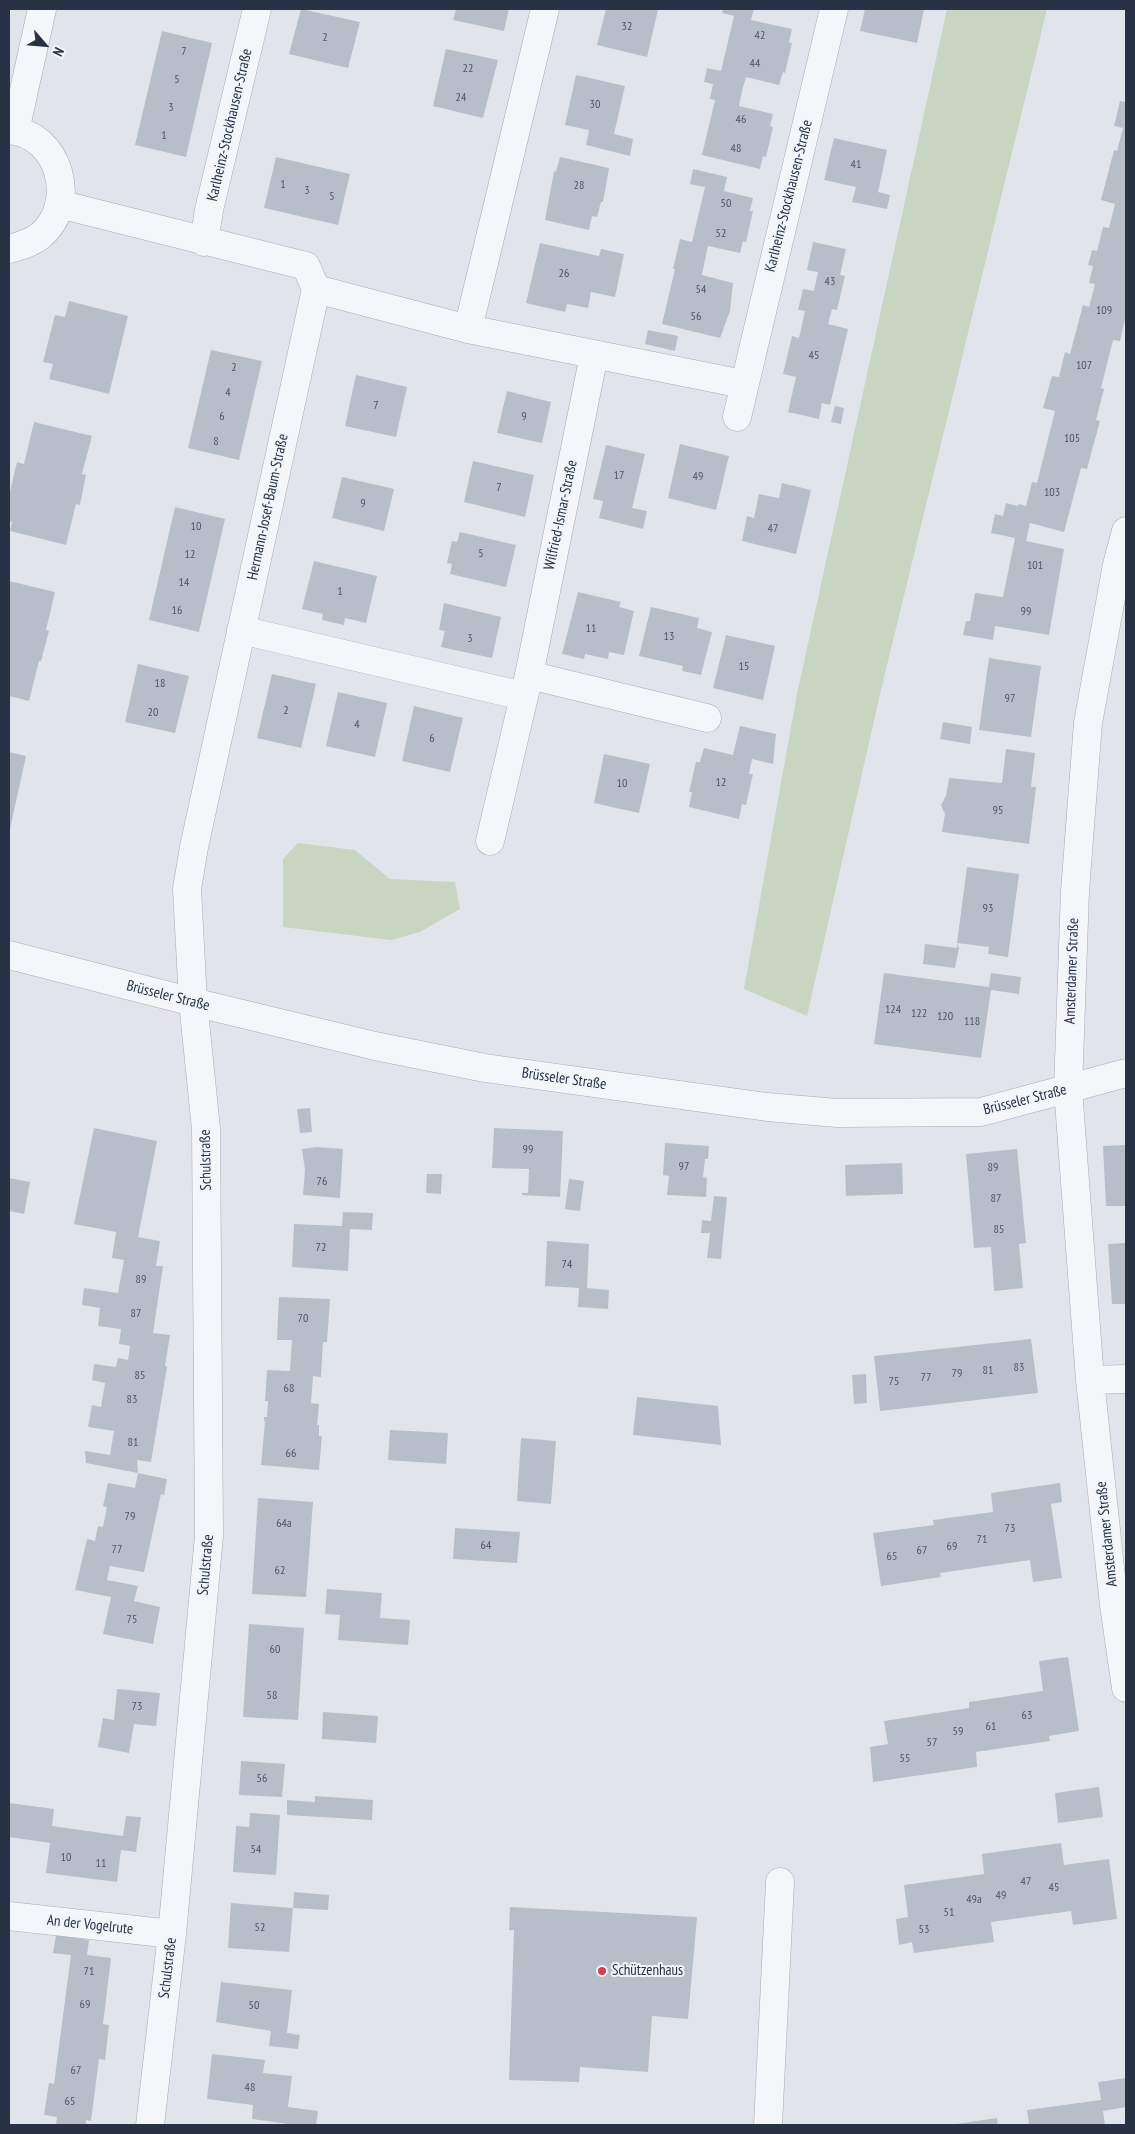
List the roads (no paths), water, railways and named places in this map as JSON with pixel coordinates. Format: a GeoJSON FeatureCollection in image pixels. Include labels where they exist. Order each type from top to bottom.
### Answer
{"type":"FeatureCollection","features":[{"type":"Feature","properties":{"kind":"street"},"geometry":{"type":"LineString","coordinates":[[9,249],[24,246],[41,236],[53,220],[59,204],[62,186],[59,171],[52,157],[42,145],[30,136],[12,130],[42,9]]}},
{"type":"Feature","properties":{"kind":"street","name":"Karlheinz-Stockhausen-Straße"},"geometry":{"type":"LineString","coordinates":[[204,242],[209,210],[257,9]]}},
{"type":"Feature","properties":{"kind":"street"},"geometry":{"type":"LineString","coordinates":[[468,329],[545,9]]}},
{"type":"Feature","properties":{"kind":"street","name":"Karlheinz-Stockhausen-Straße"},"geometry":{"type":"LineString","coordinates":[[737,417],[834,9]]}},
{"type":"Feature","properties":{"kind":"street"},"geometry":{"type":"LineString","coordinates":[[59,204],[204,242],[306,266],[316,289],[468,329],[744,384]]}},
{"type":"Feature","properties":{"kind":"street","name":"Hermann-Josef-Baum-Straße"},"geometry":{"type":"LineString","coordinates":[[193,1002],[187,888],[194,847],[316,289]]}},
{"type":"Feature","properties":{"kind":"street","name":"Wilfried-Ismar-Straße"},"geometry":{"type":"LineString","coordinates":[[490,841],[526,686],[594,355]]}},
{"type":"Feature","properties":{"kind":"street","name":"Amsterdamer Straße"},"geometry":{"type":"LineString","coordinates":[[1126,531],[1122,565],[1088,723],[1075,891],[1068,1089],[1090,1380],[1114,1605],[1126,1688]]}},
{"type":"Feature","properties":{"kind":"street"},"geometry":{"type":"LineString","coordinates":[[241,630],[526,686],[707,718]]}},
{"type":"Feature","properties":{"kind":"street","name":"Brüsseler Straße"},"geometry":{"type":"LineString","coordinates":[[9,955],[375,1046],[484,1068],[767,1107],[837,1114],[981,1112],[1126,1073]]}},
{"type":"Feature","properties":{"kind":"street","name":"Schulstraße"},"geometry":{"type":"LineString","coordinates":[[150,2125],[172,1934],[209,1536],[206,1130],[193,1002]]}},
{"type":"Feature","properties":{"kind":"street"},"geometry":{"type":"LineString","coordinates":[[1090,1380],[1126,1379]]}},
{"type":"Feature","properties":{"kind":"street"},"geometry":{"type":"LineString","coordinates":[[768,2125],[780,1882]]}},
{"type":"Feature","properties":{"kind":"street","name":"An der Vogelrute"},"geometry":{"type":"LineString","coordinates":[[9,1916],[172,1934]]}},
{"type":"Feature","properties":{"kind":"place","name":"Schützenhaus"},"geometry":{"type":"Point","coordinates":[602,1971]}}]}
